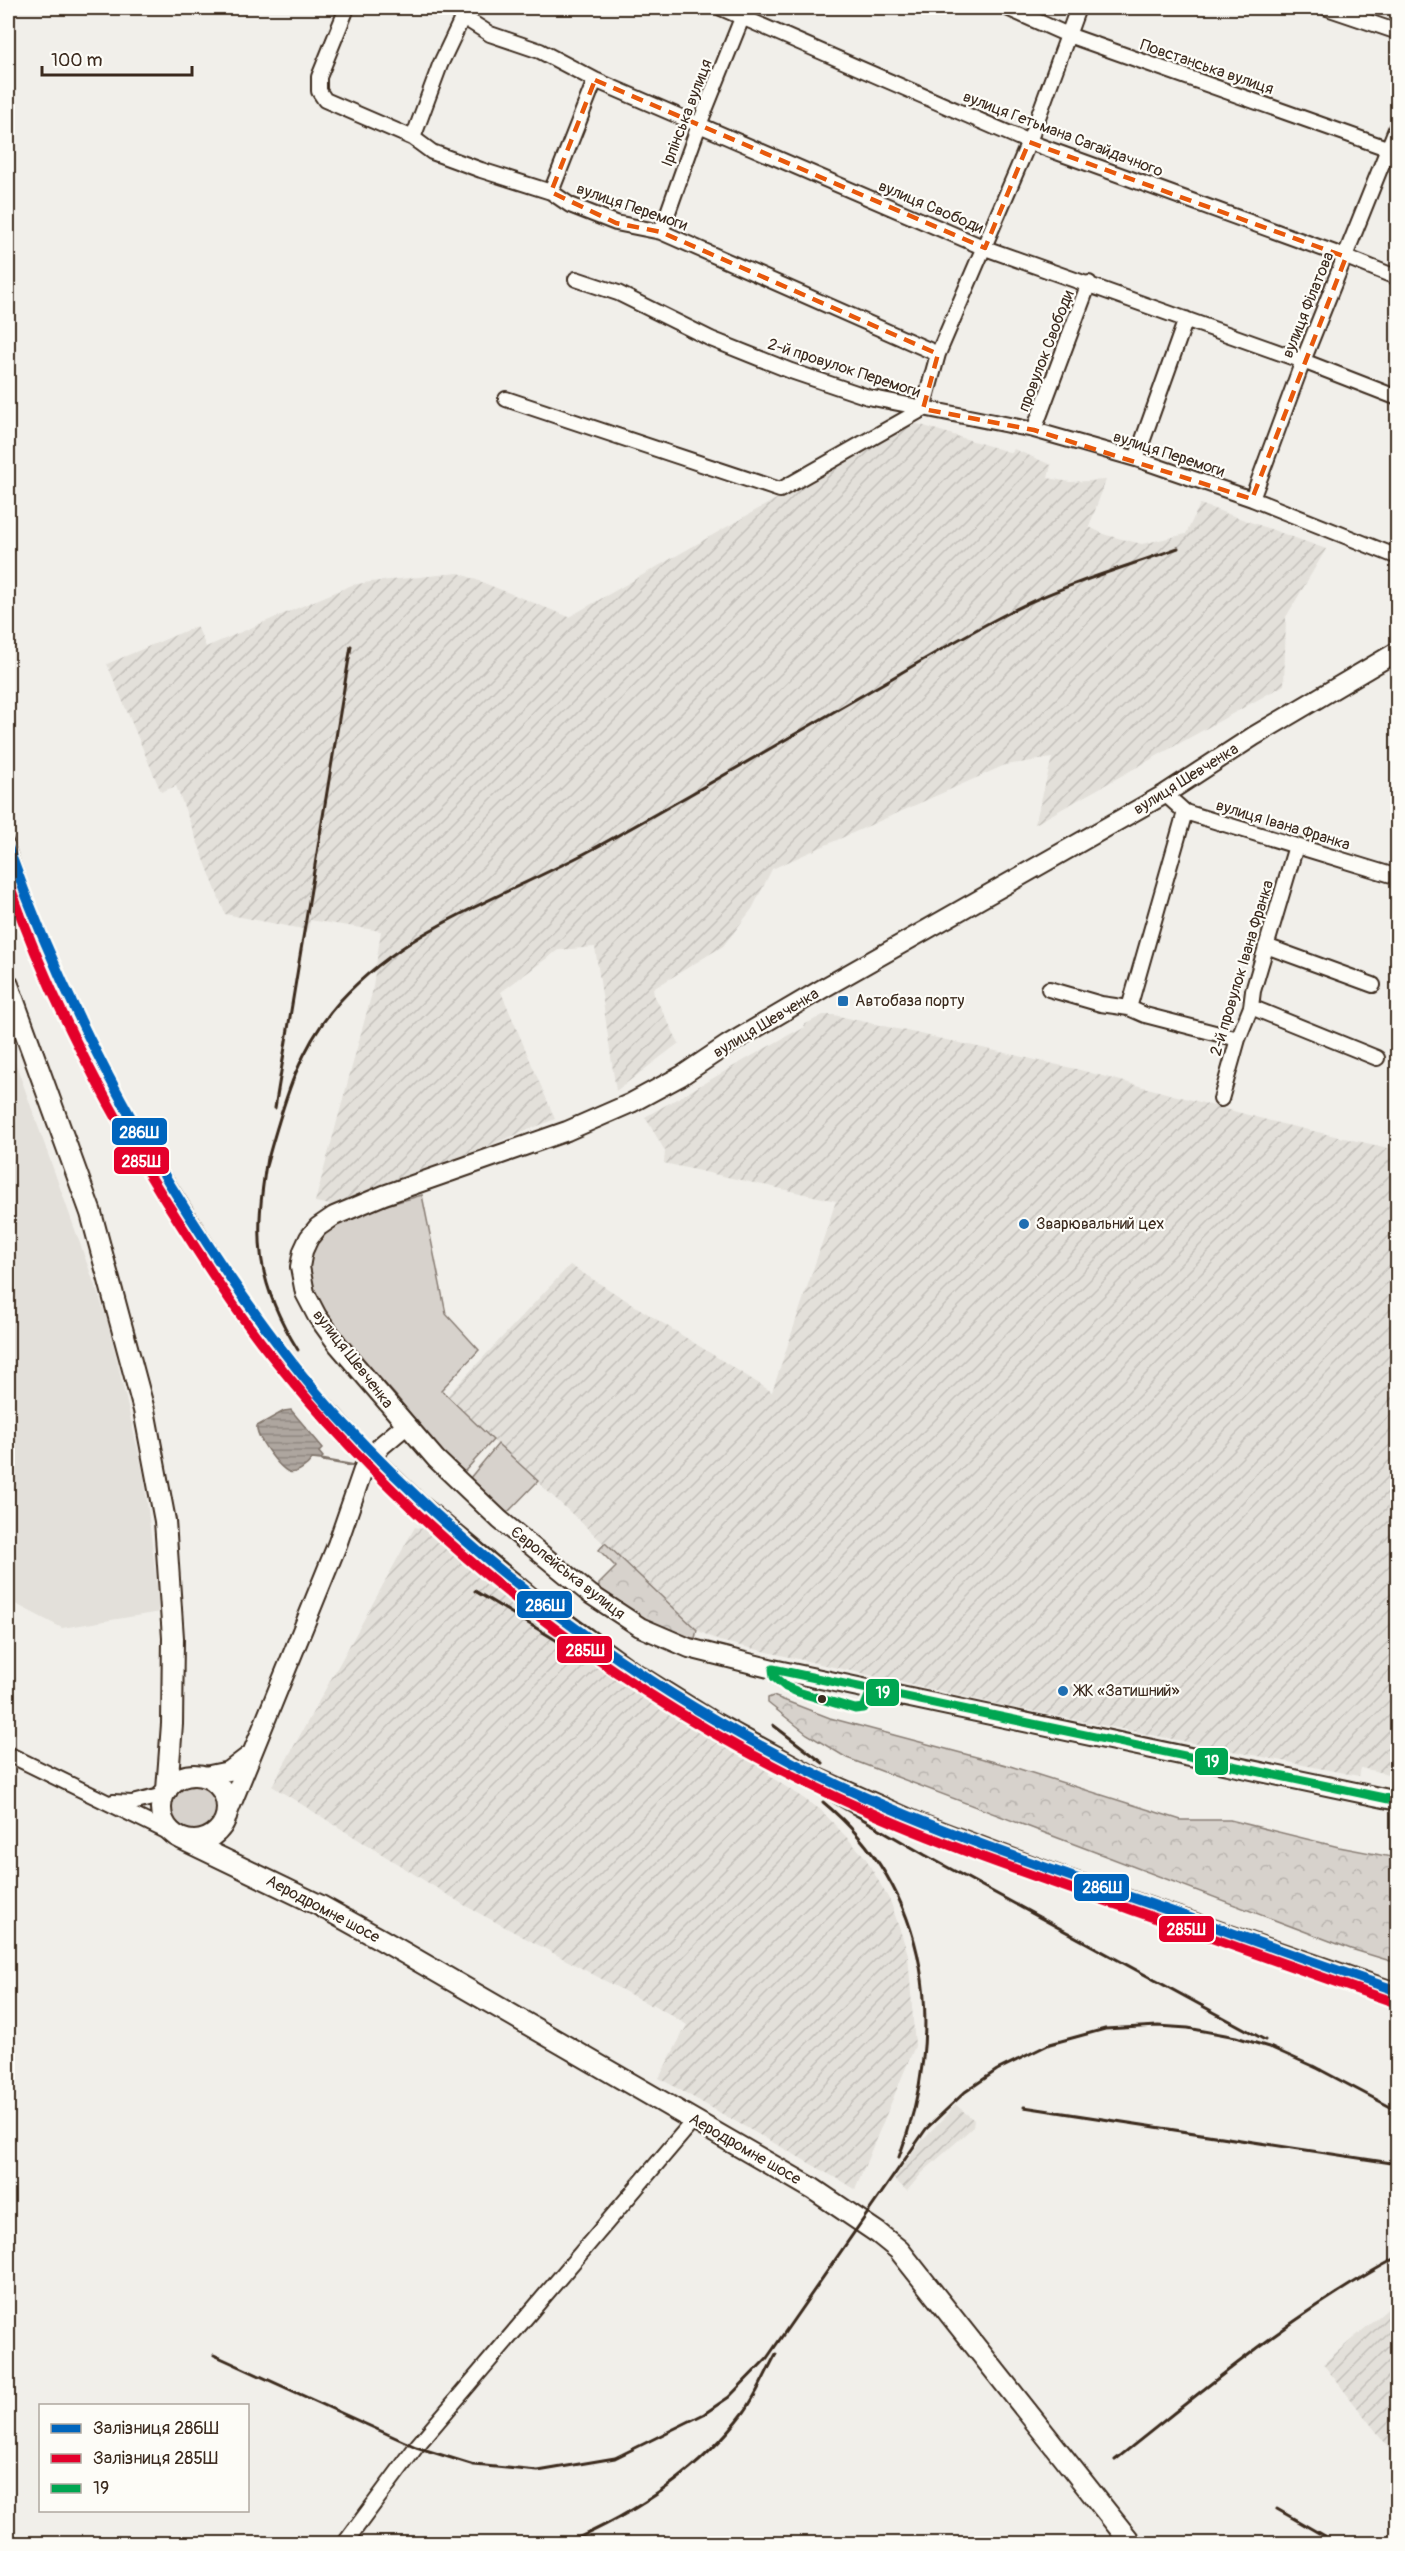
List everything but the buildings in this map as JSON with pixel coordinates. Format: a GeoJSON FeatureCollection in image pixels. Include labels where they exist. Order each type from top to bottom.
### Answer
{"type":"FeatureCollection","features":[{"type":"Feature","properties":{"kind":"highway"},"geometry":{"type":"LineString","coordinates":[[8,985],[91,1213],[144,1410],[165,1521],[173,1638],[172,1724],[165,1793],[161,1808],[164,1821],[179,1838],[194,1842],[207,1839],[218,1832],[226,1818],[227,1801],[221,1788],[188,1764],[178,1749],[172,1724]]}},
{"type":"Feature","properties":{"kind":"highway"},"geometry":{"type":"LineString","coordinates":[[165,1793],[182,1777],[203,1776]]}},
{"type":"Feature","properties":{"kind":"highway","name":"Аеродромне шосе"},"geometry":{"type":"LineString","coordinates":[[226,1818],[227,1838],[234,1853],[244,1866],[258,1875]]}},
{"type":"Feature","properties":{"kind":"highway","name":"Аеродромне шосе"},"geometry":{"type":"LineString","coordinates":[[179,1838],[258,1875],[382,1940],[827,2198],[878,2233],[898,2250],[1132,2544]]}},
{"type":"Feature","properties":{"kind":"main road","name":"вулиця Шевченка"},"geometry":{"type":"LineString","coordinates":[[406,1425],[338,1344],[317,1316],[305,1293],[300,1267],[303,1251],[309,1238],[318,1227],[334,1216],[384,1195],[567,1131],[631,1103],[681,1076],[727,1045],[822,989],[1165,794],[1254,736],[1398,651]]}},
{"type":"Feature","properties":{"kind":"main road"},"geometry":{"type":"LineString","coordinates":[[226,1818],[338,1545],[364,1467],[382,1444],[406,1425]]}},
{"type":"Feature","properties":{"kind":"main road","name":"Європейська вулиця"},"geometry":{"type":"LineString","coordinates":[[406,1425],[436,1459],[500,1520],[590,1594],[640,1627],[677,1643],[741,1662],[872,1691],[982,1712],[1398,1801]]}},
{"type":"Feature","properties":{"kind":"main road"},"geometry":{"type":"LineString","coordinates":[[203,1776],[217,1775],[235,1768],[249,1756],[256,1746]]}},
{"type":"Feature","properties":{"kind":"street","name":"вулиця Перемоги"},"geometry":{"type":"LineString","coordinates":[[347,8],[320,77],[319,91],[326,100],[413,138],[432,152],[551,192],[570,205],[616,223],[661,232],[938,354]]}},
{"type":"Feature","properties":{"kind":"street","name":"вулиця Гетьмана Сагайдачного"},"geometry":{"type":"LineString","coordinates":[[721,8],[744,12],[1029,142],[1398,278]]}},
{"type":"Feature","properties":{"kind":"street","name":"Повстанська вулиця"},"geometry":{"type":"LineString","coordinates":[[1007,8],[1068,35],[1393,150]]}},
{"type":"Feature","properties":{"kind":"street"},"geometry":{"type":"LineString","coordinates":[[923,409],[938,354],[1029,142],[1078,8]]}},
{"type":"Feature","properties":{"kind":"street"},"geometry":{"type":"LineString","coordinates":[[1327,8],[1398,32]]}},
{"type":"Feature","properties":{"kind":"street"},"geometry":{"type":"LineString","coordinates":[[413,138],[440,65],[465,12]]}},
{"type":"Feature","properties":{"kind":"street","name":"вулиця Свободи"},"geometry":{"type":"LineString","coordinates":[[465,12],[490,34],[540,51],[595,80],[985,248],[1089,283],[1398,398]]}},
{"type":"Feature","properties":{"kind":"street","name":"Ірпінська вулиця"},"geometry":{"type":"LineString","coordinates":[[661,232],[699,125],[744,12]]}},
{"type":"Feature","properties":{"kind":"street"},"geometry":{"type":"LineString","coordinates":[[551,192],[595,80]]}},
{"type":"Feature","properties":{"kind":"street","name":"вулиця Філатова"},"geometry":{"type":"LineString","coordinates":[[1252,499],[1303,361],[1393,150],[1398,124]]}},
{"type":"Feature","properties":{"kind":"street","name":"2-й провулок Перемоги"},"geometry":{"type":"LineString","coordinates":[[576,279],[618,293],[711,339],[791,371],[868,397],[923,409]]}},
{"type":"Feature","properties":{"kind":"street","name":"провулок Свободи"},"geometry":{"type":"LineString","coordinates":[[1034,430],[1089,283]]}},
{"type":"Feature","properties":{"kind":"street"},"geometry":{"type":"LineString","coordinates":[[1136,459],[1186,319]]}},
{"type":"Feature","properties":{"kind":"street","name":"2-й провулок Перемоги"},"geometry":{"type":"LineString","coordinates":[[506,399],[780,490],[923,409]]}},
{"type":"Feature","properties":{"kind":"street","name":"вулиця Перемоги"},"geometry":{"type":"LineString","coordinates":[[923,409],[1034,430],[1136,459],[1252,499],[1398,557]]}},
{"type":"Feature","properties":{"kind":"street","name":"вулиця Івана Франка"},"geometry":{"type":"LineString","coordinates":[[1165,794],[1185,812],[1398,877]]}},
{"type":"Feature","properties":{"kind":"street"},"geometry":{"type":"LineString","coordinates":[[1129,1008],[1185,812]]}},
{"type":"Feature","properties":{"kind":"street","name":"2-й провулок Івана Франка"},"geometry":{"type":"LineString","coordinates":[[1221,1099],[1238,1039],[1251,1007],[1253,991],[1296,846]]}},
{"type":"Feature","properties":{"kind":"street"},"geometry":{"type":"LineString","coordinates":[[1266,946],[1373,985]]}},
{"type":"Feature","properties":{"kind":"street"},"geometry":{"type":"LineString","coordinates":[[1049,989],[1101,1004],[1129,1008],[1145,1015],[1238,1039]]}},
{"type":"Feature","properties":{"kind":"street"},"geometry":{"type":"LineString","coordinates":[[1251,1007],[1377,1058]]}},
{"type":"Feature","properties":{"kind":"street","name":"Аеродромне шосе"},"geometry":{"type":"LineString","coordinates":[[8,1754],[179,1838]]}},
{"type":"Feature","properties":{"kind":"street","name":"Аеродромне шосе"},"geometry":{"type":"LineString","coordinates":[[100,1800],[132,1803],[165,1793]]}},
{"type":"Feature","properties":{"kind":"street"},"geometry":{"type":"LineString","coordinates":[[344,2544],[416,2447],[694,2120]]}},
{"type":"Feature","properties":{"kind":"highlighted area"},"geometry":{"type":"Polygon","coordinates":[[[595,80],[985,248],[1029,142],[1346,257],[1252,499],[1034,430],[923,409],[938,354],[661,232],[616,223],[551,192],[595,80]]]}},
{"type":"Feature","properties":{"kind":"shaded area"},"geometry":{"type":"Polygon","coordinates":[[[911,422],[1012,453],[1014,449],[1051,465],[1048,478],[1070,482],[1106,480],[1089,527],[1106,535],[1142,544],[1186,534],[1200,504],[1326,549],[1286,617],[1284,685],[1035,824],[1052,758],[1005,765],[772,869],[752,909],[723,946],[653,989],[679,1043],[616,1091],[595,947],[558,950],[501,992],[555,1119],[349,1202],[331,1205],[315,1202],[372,993],[381,931],[310,920],[308,930],[225,914],[176,786],[161,792],[107,664],[197,626],[206,647],[352,585],[370,582],[459,573],[569,617],[911,422]]]}},
{"type":"Feature","properties":{"kind":"shaded area"},"geometry":{"type":"Polygon","coordinates":[[[823,1015],[834,1015],[1076,1069],[1282,1124],[1397,1150],[1397,1776],[1361,1768],[1359,1776],[1006,1706],[719,1641],[697,1630],[446,1397],[570,1265],[772,1392],[836,1201],[664,1163],[665,1151],[645,1117],[823,1015]]]}},
{"type":"Feature","properties":{"kind":"shaded area"},"geometry":{"type":"Polygon","coordinates":[[[8,1042],[108,1322],[144,1476],[160,1612],[62,1628],[8,1600],[8,1042]]]}},
{"type":"Feature","properties":{"kind":"shaded area"},"geometry":{"type":"Polygon","coordinates":[[[291,1410],[323,1448],[319,1452],[323,1457],[320,1460],[312,1459],[302,1469],[292,1473],[280,1465],[268,1451],[257,1431],[257,1426],[284,1411],[291,1410]]]}},
{"type":"Feature","properties":{"kind":"shaded area"},"geometry":{"type":"Polygon","coordinates":[[[425,1525],[561,1634],[754,1749],[750,1757],[771,1770],[768,1775],[821,1810],[865,1857],[891,1903],[908,1954],[915,2046],[855,2189],[659,2078],[687,2025],[653,2004],[652,2006],[464,1905],[272,1786],[415,1527],[421,1529],[425,1525]]]}},
{"type":"Feature","properties":{"kind":"shaded area"},"geometry":{"type":"Polygon","coordinates":[[[956,2105],[974,2120],[973,2127],[922,2173],[907,2191],[894,2179],[923,2139],[956,2105]]]}},
{"type":"Feature","properties":{"kind":"shaded area"},"geometry":{"type":"Polygon","coordinates":[[[1397,2301],[1397,2458],[1323,2364],[1397,2301]]]}},
{"type":"Feature","properties":{"kind":"green space"},"geometry":{"type":"Polygon","coordinates":[[[422,1195],[446,1314],[479,1350],[441,1390],[493,1440],[464,1472],[440,1449],[334,1325],[319,1302],[310,1280],[307,1260],[314,1241],[322,1233],[348,1218],[422,1195]]]}},
{"type":"Feature","properties":{"kind":"green space"},"geometry":{"type":"Polygon","coordinates":[[[498,1444],[538,1481],[507,1513],[470,1478],[498,1444]]]}},
{"type":"Feature","properties":{"kind":"green space"},"geometry":{"type":"Polygon","coordinates":[[[605,1543],[697,1630],[695,1638],[690,1639],[654,1626],[599,1589],[599,1584],[616,1567],[599,1550],[605,1543]]]}},
{"type":"Feature","properties":{"kind":"green space"},"geometry":{"type":"Polygon","coordinates":[[[773,1696],[830,1718],[1010,1766],[1181,1820],[1230,1820],[1339,1847],[1397,1858],[1397,1963],[1351,1949],[847,1758],[807,1734],[768,1703],[768,1698],[773,1696]]]}},
{"type":"Feature","properties":{"kind":"green space"},"geometry":{"type":"Polygon","coordinates":[[[194,1784],[210,1791],[217,1807],[210,1823],[194,1830],[178,1823],[171,1807],[178,1791],[194,1784]]]}},
{"type":"Feature","properties":{"kind":"waterway"},"geometry":{"type":"LineString","coordinates":[[322,1460],[356,1466]]}},
{"type":"Feature","properties":{"kind":"railway"},"geometry":{"type":"LineString","coordinates":[[266,1166],[293,1079],[302,1058],[325,1019],[368,974],[397,952],[460,914],[593,849],[1004,615],[1060,589],[1178,548]]}},
{"type":"Feature","properties":{"kind":"railway"},"geometry":{"type":"LineString","coordinates":[[275,1108],[351,646]]}},
{"type":"Feature","properties":{"kind":"railway"},"geometry":{"type":"LineString","coordinates":[[8,828],[32,898],[88,1028],[127,1105],[244,1291],[316,1384],[368,1441],[426,1497],[536,1589],[636,1662],[716,1712],[819,1768],[927,1816],[1068,1869],[1398,1983]]}},
{"type":"Feature","properties":{"kind":"railway"},"geometry":{"type":"LineString","coordinates":[[267,1158],[260,1212],[262,1258],[273,1302],[298,1350]]}},
{"type":"Feature","properties":{"kind":"railway"},"geometry":{"type":"LineString","coordinates":[[475,1591],[630,1685],[925,1855],[1265,2040]]}},
{"type":"Feature","properties":{"kind":"railway"},"geometry":{"type":"LineString","coordinates":[[773,1725],[823,1763]]}},
{"type":"Feature","properties":{"kind":"railway"},"geometry":{"type":"LineString","coordinates":[[823,1802],[860,1838],[888,1878],[908,1921],[920,1966],[925,2013],[923,2061],[914,2109],[899,2157]]}},
{"type":"Feature","properties":{"kind":"railway"},"geometry":{"type":"LineString","coordinates":[[214,2355],[416,2447],[474,2465],[538,2471],[615,2458],[704,2414],[729,2397],[767,2358],[926,2129],[965,2092],[997,2070],[1050,2044],[1105,2029],[1158,2026],[1188,2028],[1236,2037],[1272,2048],[1321,2070]]}},
{"type":"Feature","properties":{"kind":"railway"},"geometry":{"type":"LineString","coordinates":[[1313,2066],[1398,2111]]}},
{"type":"Feature","properties":{"kind":"railway"},"geometry":{"type":"LineString","coordinates":[[1024,2107],[1398,2164]]}},
{"type":"Feature","properties":{"kind":"railway"},"geometry":{"type":"LineString","coordinates":[[1115,2460],[1287,2326],[1398,2257]]}},
{"type":"Feature","properties":{"kind":"railway"},"geometry":{"type":"LineString","coordinates":[[564,2544],[615,2520],[663,2490],[686,2472],[727,2433],[745,2411],[776,2354]]}},
{"type":"Feature","properties":{"kind":"railway"},"geometry":{"type":"LineString","coordinates":[[1277,2509],[1338,2544]]}},
{"type":"Feature","properties":{"kind":"rail line","name":"286Ш"},"geometry":{"type":"LineString","coordinates":[[8,847],[71,1001],[121,1100],[177,1196],[237,1288],[269,1333],[338,1417],[392,1473],[509,1577],[570,1625],[634,1670],[768,1750],[838,1785],[987,1846],[1398,1991]]}},
{"type":"Feature","properties":{"kind":"rail line","name":"285Ш"},"geometry":{"type":"LineString","coordinates":[[8,881],[58,1005],[98,1084],[165,1200],[242,1317],[328,1422],[390,1487],[456,1549],[526,1606],[599,1660],[674,1709],[752,1754],[869,1812],[984,1858],[1394,2002]]}},
{"type":"Feature","properties":{"kind":"transit line","name":"19"},"geometry":{"type":"LineString","coordinates":[[871,1691],[864,1708],[855,1709],[786,1687],[774,1677],[773,1669],[1398,1801]]}},
{"type":"Feature","properties":{"kind":"place","name":"Автобаза порту"},"geometry":{"type":"Point","coordinates":[843,1001]}},
{"type":"Feature","properties":{"kind":"place","name":"Зварювальний цех"},"geometry":{"type":"Point","coordinates":[1024,1224]}},
{"type":"Feature","properties":{"kind":"place","name":"ЖК «Затишний»"},"geometry":{"type":"Point","coordinates":[1063,1691]}}]}
